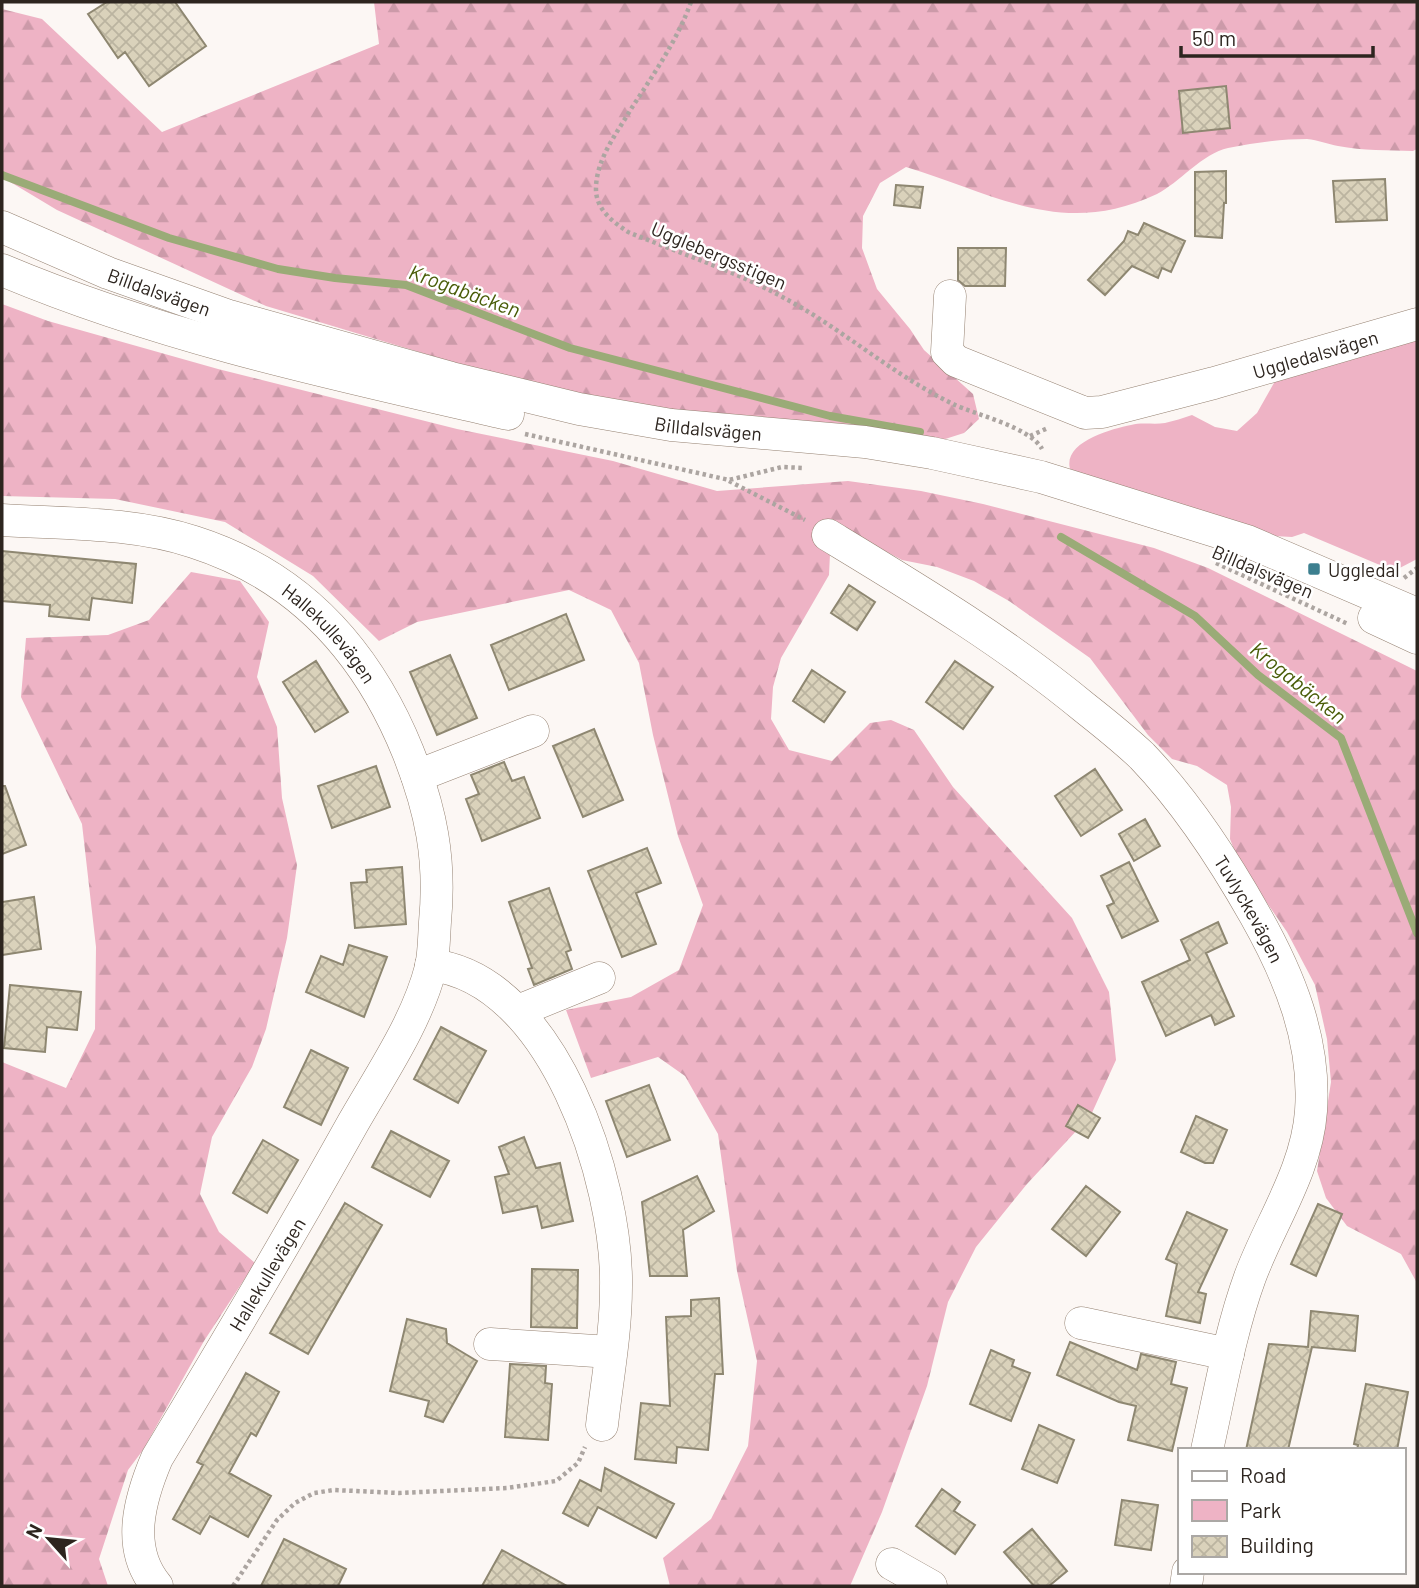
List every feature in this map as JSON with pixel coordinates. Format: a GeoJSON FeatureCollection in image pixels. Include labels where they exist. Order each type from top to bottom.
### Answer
{"type":"FeatureCollection","features":[{"type":"Feature","properties":{"kind":"street","name":"Billdalsvägen"},"geometry":{"type":"LineString","coordinates":[[2,227],[107,273],[229,316],[451,379],[592,411],[671,425],[865,442],[932,453],[1041,477],[1247,541],[1415,626]]}},
{"type":"Feature","properties":{"kind":"street","name":"Billdalsvägen"},"geometry":{"type":"LineString","coordinates":[[2,270],[99,306],[206,339],[368,381],[572,429],[667,441],[862,458],[928,468],[1036,494],[1118,516],[1238,558],[1415,626]]}},
{"type":"Feature","properties":{"kind":"street","name":"Uggledalsvägen"},"geometry":{"type":"LineString","coordinates":[[950,296],[947,352],[956,361],[1085,413],[1102,412],[1214,383],[1417,324]]}},
{"type":"Feature","properties":{"kind":"street","name":"Hallekullevägen"},"geometry":{"type":"LineString","coordinates":[[2,520],[140,530],[193,541],[239,561],[281,584],[323,619],[360,661],[396,723],[428,807],[435,842],[439,888],[431,965],[406,1028],[307,1206],[158,1458],[144,1489],[137,1530],[142,1558],[157,1586]]}},
{"type":"Feature","properties":{"kind":"street","name":"Tuvlyckevägen"},"geometry":{"type":"LineString","coordinates":[[828,535],[964,617],[1058,686],[1142,757],[1178,800],[1240,889],[1278,955],[1301,1018],[1312,1082],[1311,1113],[1304,1149],[1291,1185],[1256,1260],[1244,1294],[1208,1448]]}},
{"type":"Feature","properties":{"kind":"street"},"geometry":{"type":"LineString","coordinates":[[417,776],[533,731]]}},
{"type":"Feature","properties":{"kind":"street"},"geometry":{"type":"LineString","coordinates":[[431,965],[465,973],[518,1011],[561,1074],[584,1124],[604,1182],[613,1237],[616,1287],[611,1352],[594,1431]]}},
{"type":"Feature","properties":{"kind":"street"},"geometry":{"type":"LineString","coordinates":[[518,1011],[599,978]]}},
{"type":"Feature","properties":{"kind":"street"},"geometry":{"type":"LineString","coordinates":[[1089,1315],[1231,1345]]}},
{"type":"Feature","properties":{"kind":"street"},"geometry":{"type":"LineString","coordinates":[[490,1344],[611,1352]]}},
{"type":"Feature","properties":{"kind":"street"},"geometry":{"type":"LineString","coordinates":[[892,1564],[931,1586]]}},
{"type":"Feature","properties":{"kind":"path","name":"Ugglebergsstigen"},"geometry":{"type":"LineString","coordinates":[[691,2],[672,43],[601,159],[596,189],[600,207],[610,220],[628,232],[783,297],[902,377],[954,405],[1030,436]]}},
{"type":"Feature","properties":{"kind":"path"},"geometry":{"type":"LineString","coordinates":[[515,432],[729,480],[799,516],[828,535]]}},
{"type":"Feature","properties":{"kind":"path"},"geometry":{"type":"LineString","coordinates":[[729,480],[782,467],[808,468]]}},
{"type":"Feature","properties":{"kind":"path"},"geometry":{"type":"LineString","coordinates":[[1213,562],[1356,627]]}},
{"type":"Feature","properties":{"kind":"path"},"geometry":{"type":"LineString","coordinates":[[233,1586],[277,1520],[295,1503],[314,1493],[334,1490],[399,1493],[507,1488],[556,1481],[578,1463],[594,1431]]}},
{"type":"Feature","properties":{"kind":"green space"},"geometry":{"type":"Polygon","coordinates":[[[374,2],[1417,2],[1417,149],[1357,149],[1307,139],[1228,148],[1209,156],[1157,194],[1123,207],[1090,213],[1030,208],[906,167],[880,183],[863,216],[862,248],[877,289],[924,350],[973,394],[979,419],[964,433],[942,440],[613,406],[459,364],[266,306],[57,210],[2,177],[2,9],[42,19],[162,132],[379,44],[374,2]]]}},
{"type":"Feature","properties":{"kind":"green space"},"geometry":{"type":"Polygon","coordinates":[[[2,304],[48,321],[218,369],[457,429],[613,461],[717,491],[848,481],[921,491],[983,504],[1154,548],[1208,568],[1417,671],[1417,1283],[1401,1254],[1347,1226],[1326,1198],[1317,1171],[1331,1082],[1327,1039],[1315,985],[1287,932],[1239,862],[1230,839],[1231,807],[1227,785],[1197,766],[1172,759],[1148,735],[1090,658],[1009,601],[974,581],[937,567],[902,560],[853,534],[830,554],[829,575],[781,658],[773,687],[771,719],[789,750],[832,761],[870,723],[891,720],[914,730],[953,787],[1072,918],[1109,992],[1116,1060],[1091,1115],[1027,1184],[976,1247],[948,1302],[927,1386],[882,1512],[850,1586],[670,1586],[663,1558],[711,1519],[748,1446],[757,1361],[737,1271],[718,1134],[685,1076],[658,1057],[591,1078],[566,1010],[631,997],[679,970],[703,905],[678,836],[653,735],[639,663],[611,610],[569,590],[417,622],[379,641],[313,576],[225,522],[115,499],[2,496],[2,304]]]}},
{"type":"Feature","properties":{"kind":"green space"},"geometry":{"type":"Polygon","coordinates":[[[1417,340],[1417,559],[1394,571],[1304,533],[1292,537],[1274,536],[1121,488],[1070,469],[1070,460],[1081,444],[1122,427],[1165,423],[1192,415],[1215,427],[1237,431],[1257,413],[1279,374],[1417,340]]]}},
{"type":"Feature","properties":{"kind":"green space"},"geometry":{"type":"Polygon","coordinates":[[[191,572],[240,581],[269,622],[257,677],[277,727],[282,798],[297,865],[287,938],[266,1029],[252,1067],[212,1137],[200,1194],[219,1232],[255,1263],[204,1341],[143,1450],[128,1470],[99,1559],[108,1586],[2,1586],[2,1062],[66,1088],[95,1029],[96,947],[82,824],[21,697],[26,638],[108,635],[149,620],[191,572]]]}},
{"type":"Feature","properties":{"kind":"building"},"geometry":{"type":"Polygon","coordinates":[[[107,2],[175,2],[206,46],[149,86],[125,52],[118,58],[88,14],[107,2]]]}},
{"type":"Feature","properties":{"kind":"building"},"geometry":{"type":"Polygon","coordinates":[[[1226,86],[1230,128],[1183,133],[1179,91],[1226,86]]]}},
{"type":"Feature","properties":{"kind":"building"},"geometry":{"type":"Polygon","coordinates":[[[1226,171],[1222,238],[1195,236],[1195,172],[1226,171]]]}},
{"type":"Feature","properties":{"kind":"building"},"geometry":{"type":"Polygon","coordinates":[[[1385,179],[1387,220],[1336,222],[1333,181],[1385,179]]]}},
{"type":"Feature","properties":{"kind":"building"},"geometry":{"type":"Polygon","coordinates":[[[896,185],[923,187],[920,208],[894,205],[896,185]]]}},
{"type":"Feature","properties":{"kind":"building"},"geometry":{"type":"Polygon","coordinates":[[[1144,223],[1185,241],[1171,272],[1162,268],[1158,278],[1132,266],[1105,295],[1088,280],[1124,241],[1128,231],[1138,235],[1144,223]]]}},
{"type":"Feature","properties":{"kind":"building"},"geometry":{"type":"Polygon","coordinates":[[[958,248],[1006,248],[1005,286],[965,286],[958,280],[958,248]]]}},
{"type":"Feature","properties":{"kind":"building"},"geometry":{"type":"Polygon","coordinates":[[[2,551],[136,564],[132,603],[92,598],[89,620],[49,616],[50,605],[2,601],[2,551]]]}},
{"type":"Feature","properties":{"kind":"building"},"geometry":{"type":"Polygon","coordinates":[[[849,585],[875,602],[857,630],[831,613],[849,585]]]}},
{"type":"Feature","properties":{"kind":"building"},"geometry":{"type":"Polygon","coordinates":[[[566,614],[584,660],[509,690],[491,645],[566,614]]]}},
{"type":"Feature","properties":{"kind":"building"},"geometry":{"type":"Polygon","coordinates":[[[450,655],[477,718],[437,735],[410,672],[450,655]]]}},
{"type":"Feature","properties":{"kind":"building"},"geometry":{"type":"Polygon","coordinates":[[[316,661],[348,712],[315,732],[283,682],[316,661]]]}},
{"type":"Feature","properties":{"kind":"building"},"geometry":{"type":"Polygon","coordinates":[[[955,661],[993,687],[963,729],[926,702],[955,661]]]}},
{"type":"Feature","properties":{"kind":"building"},"geometry":{"type":"Polygon","coordinates":[[[812,670],[845,692],[824,722],[793,701],[812,670]]]}},
{"type":"Feature","properties":{"kind":"building"},"geometry":{"type":"Polygon","coordinates":[[[594,729],[623,800],[583,817],[553,746],[594,729]]]}},
{"type":"Feature","properties":{"kind":"building"},"geometry":{"type":"Polygon","coordinates":[[[504,762],[512,781],[524,777],[540,818],[482,841],[466,799],[479,794],[471,775],[504,762]]]}},
{"type":"Feature","properties":{"kind":"building"},"geometry":{"type":"Polygon","coordinates":[[[376,766],[390,807],[332,828],[318,786],[376,766]]]}},
{"type":"Feature","properties":{"kind":"building"},"geometry":{"type":"Polygon","coordinates":[[[1095,769],[1122,810],[1081,836],[1055,796],[1095,769]]]}},
{"type":"Feature","properties":{"kind":"building"},"geometry":{"type":"Polygon","coordinates":[[[2,786],[5,786],[26,845],[2,854],[2,786]]]}},
{"type":"Feature","properties":{"kind":"building"},"geometry":{"type":"Polygon","coordinates":[[[1145,819],[1160,846],[1134,861],[1119,834],[1145,819]]]}},
{"type":"Feature","properties":{"kind":"building"},"geometry":{"type":"Polygon","coordinates":[[[647,848],[661,883],[636,893],[656,944],[622,957],[588,871],[647,848]]]}},
{"type":"Feature","properties":{"kind":"building"},"geometry":{"type":"Polygon","coordinates":[[[1129,862],[1158,921],[1122,938],[1107,906],[1114,903],[1101,876],[1129,862]]]}},
{"type":"Feature","properties":{"kind":"building"},"geometry":{"type":"Polygon","coordinates":[[[402,867],[406,924],[355,928],[351,883],[367,882],[366,870],[402,867]]]}},
{"type":"Feature","properties":{"kind":"building"},"geometry":{"type":"Polygon","coordinates":[[[549,888],[571,950],[566,952],[572,969],[534,985],[528,969],[532,968],[509,902],[549,888]]]}},
{"type":"Feature","properties":{"kind":"building"},"geometry":{"type":"Polygon","coordinates":[[[34,897],[41,949],[2,955],[2,902],[34,897]]]}},
{"type":"Feature","properties":{"kind":"building"},"geometry":{"type":"Polygon","coordinates":[[[1218,922],[1227,943],[1206,953],[1234,1016],[1215,1025],[1211,1015],[1166,1036],[1142,982],[1190,960],[1181,940],[1218,922]]]}},
{"type":"Feature","properties":{"kind":"building"},"geometry":{"type":"Polygon","coordinates":[[[349,945],[387,957],[364,1017],[306,992],[321,956],[343,965],[349,945]]]}},
{"type":"Feature","properties":{"kind":"building"},"geometry":{"type":"Polygon","coordinates":[[[10,985],[81,992],[77,1030],[47,1027],[45,1052],[4,1048],[10,985]]]}},
{"type":"Feature","properties":{"kind":"building"},"geometry":{"type":"Polygon","coordinates":[[[441,1027],[486,1051],[458,1103],[414,1079],[441,1027]]]}},
{"type":"Feature","properties":{"kind":"building"},"geometry":{"type":"Polygon","coordinates":[[[311,1050],[348,1068],[321,1125],[284,1107],[311,1050]]]}},
{"type":"Feature","properties":{"kind":"building"},"geometry":{"type":"Polygon","coordinates":[[[649,1085],[670,1140],[627,1157],[606,1101],[649,1085]]]}},
{"type":"Feature","properties":{"kind":"building"},"geometry":{"type":"Polygon","coordinates":[[[1078,1105],[1100,1118],[1088,1138],[1066,1126],[1078,1105]]]}},
{"type":"Feature","properties":{"kind":"building"},"geometry":{"type":"Polygon","coordinates":[[[1196,1116],[1227,1130],[1213,1163],[1205,1163],[1181,1152],[1196,1116]]]}},
{"type":"Feature","properties":{"kind":"building"},"geometry":{"type":"Polygon","coordinates":[[[391,1131],[449,1161],[430,1197],[372,1167],[391,1131]]]}},
{"type":"Feature","properties":{"kind":"building"},"geometry":{"type":"Polygon","coordinates":[[[524,1137],[536,1168],[560,1163],[573,1221],[542,1228],[537,1206],[503,1213],[495,1177],[509,1174],[499,1147],[524,1137]]]}},
{"type":"Feature","properties":{"kind":"building"},"geometry":{"type":"Polygon","coordinates":[[[263,1140],[298,1160],[267,1213],[233,1193],[263,1140]]]}},
{"type":"Feature","properties":{"kind":"building"},"geometry":{"type":"Polygon","coordinates":[[[697,1176],[714,1211],[683,1230],[687,1276],[650,1276],[642,1202],[697,1176]]]}},
{"type":"Feature","properties":{"kind":"building"},"geometry":{"type":"Polygon","coordinates":[[[1086,1186],[1120,1212],[1086,1256],[1052,1229],[1086,1186]]]}},
{"type":"Feature","properties":{"kind":"building"},"geometry":{"type":"Polygon","coordinates":[[[345,1203],[382,1225],[308,1354],[270,1333],[345,1203]]]}},
{"type":"Feature","properties":{"kind":"building"},"geometry":{"type":"Polygon","coordinates":[[[1318,1204],[1342,1214],[1316,1276],[1291,1264],[1318,1204]]]}},
{"type":"Feature","properties":{"kind":"building"},"geometry":{"type":"Polygon","coordinates":[[[1187,1212],[1227,1230],[1198,1292],[1206,1294],[1200,1323],[1166,1316],[1177,1264],[1166,1259],[1187,1212]]]}},
{"type":"Feature","properties":{"kind":"building"},"geometry":{"type":"Polygon","coordinates":[[[532,1269],[578,1270],[577,1328],[531,1327],[532,1269]]]}},
{"type":"Feature","properties":{"kind":"building"},"geometry":{"type":"Polygon","coordinates":[[[719,1298],[723,1374],[715,1374],[708,1450],[677,1447],[676,1463],[635,1459],[641,1403],[670,1406],[666,1317],[691,1316],[691,1300],[719,1298]]]}},
{"type":"Feature","properties":{"kind":"building"},"geometry":{"type":"Polygon","coordinates":[[[1311,1311],[1358,1316],[1355,1351],[1312,1347],[1288,1448],[1246,1448],[1269,1344],[1308,1347],[1311,1311]]]}},
{"type":"Feature","properties":{"kind":"building"},"geometry":{"type":"Polygon","coordinates":[[[407,1319],[446,1329],[447,1343],[477,1361],[443,1422],[425,1416],[429,1401],[390,1391],[407,1319]]]}},
{"type":"Feature","properties":{"kind":"building"},"geometry":{"type":"Polygon","coordinates":[[[1070,1342],[1137,1370],[1141,1354],[1176,1362],[1171,1384],[1187,1388],[1172,1451],[1128,1440],[1136,1406],[1119,1402],[1057,1375],[1070,1342]]]}},
{"type":"Feature","properties":{"kind":"building"},"geometry":{"type":"Polygon","coordinates":[[[991,1350],[1014,1360],[1012,1366],[1030,1373],[1011,1421],[970,1404],[991,1350]]]}},
{"type":"Feature","properties":{"kind":"building"},"geometry":{"type":"Polygon","coordinates":[[[510,1364],[546,1366],[545,1383],[552,1384],[548,1440],[505,1437],[510,1364]]]}},
{"type":"Feature","properties":{"kind":"building"},"geometry":{"type":"Polygon","coordinates":[[[246,1373],[279,1392],[256,1436],[251,1433],[229,1473],[271,1496],[248,1537],[210,1516],[200,1534],[173,1519],[203,1465],[197,1462],[246,1373]]]}},
{"type":"Feature","properties":{"kind":"building"},"geometry":{"type":"Polygon","coordinates":[[[1366,1384],[1408,1392],[1397,1448],[1357,1448],[1358,1445],[1354,1444],[1366,1384]]]}},
{"type":"Feature","properties":{"kind":"building"},"geometry":{"type":"Polygon","coordinates":[[[1039,1425],[1074,1440],[1057,1483],[1022,1469],[1039,1425]]]}},
{"type":"Feature","properties":{"kind":"building"},"geometry":{"type":"Polygon","coordinates":[[[605,1468],[674,1504],[656,1538],[598,1507],[588,1526],[563,1513],[580,1480],[601,1491],[605,1468]]]}},
{"type":"Feature","properties":{"kind":"building"},"geometry":{"type":"Polygon","coordinates":[[[942,1489],[960,1502],[954,1511],[975,1525],[955,1554],[916,1526],[942,1489]]]}},
{"type":"Feature","properties":{"kind":"building"},"geometry":{"type":"Polygon","coordinates":[[[1122,1500],[1158,1505],[1151,1550],[1115,1545],[1122,1500]]]}},
{"type":"Feature","properties":{"kind":"building"},"geometry":{"type":"Polygon","coordinates":[[[1032,1529],[1067,1571],[1049,1586],[1034,1586],[1004,1552],[1032,1529]]]}},
{"type":"Feature","properties":{"kind":"building"},"geometry":{"type":"Polygon","coordinates":[[[284,1539],[346,1569],[338,1586],[261,1586],[284,1539]]]}},
{"type":"Feature","properties":{"kind":"building"},"geometry":{"type":"Polygon","coordinates":[[[502,1550],[567,1586],[482,1586],[502,1550]]]}},
{"type":"Feature","properties":{"kind":"waterway","name":"Krogabäcken"},"geometry":{"type":"LineString","coordinates":[[2,175],[169,238],[278,269],[406,285],[570,348],[830,416],[920,432]]}},
{"type":"Feature","properties":{"kind":"waterway","name":"Krogabäcken"},"geometry":{"type":"LineString","coordinates":[[1061,537],[1195,616],[1258,675],[1341,738],[1417,933]]}},
{"type":"Feature","properties":{"kind":"place","name":"Uggledal"},"geometry":{"type":"Point","coordinates":[1314,569]}}]}
